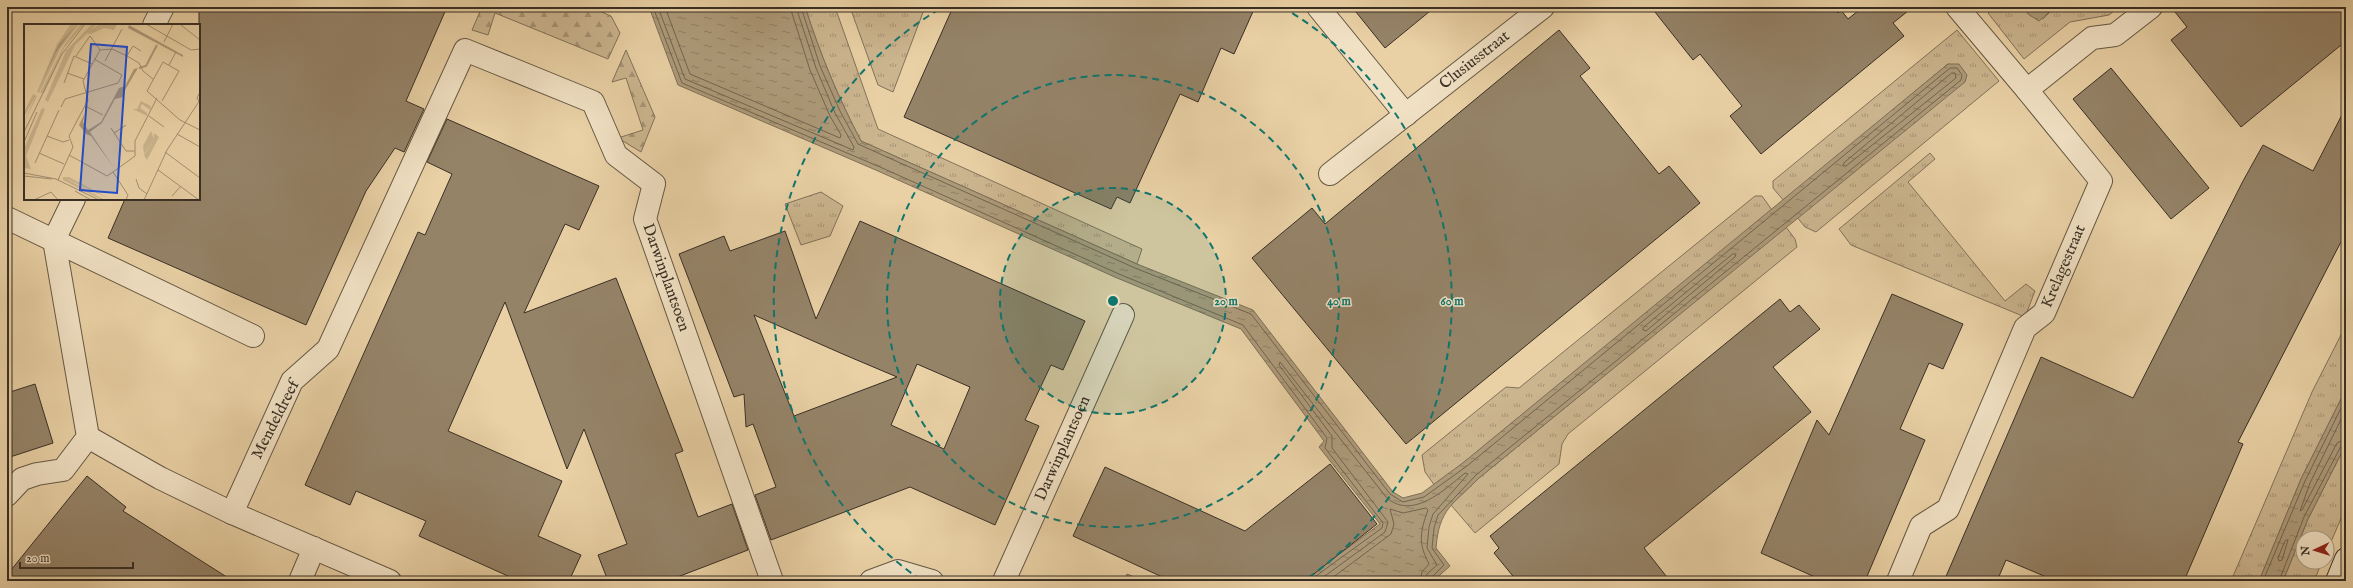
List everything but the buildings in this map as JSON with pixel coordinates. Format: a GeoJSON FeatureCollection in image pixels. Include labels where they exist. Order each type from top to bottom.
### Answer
{"type":"FeatureCollection","features":[{"type":"Feature","properties":{"kind":"street"},"geometry":{"type":"LineString","coordinates":[[154,24],[163,7]]}},
{"type":"Feature","properties":{"kind":"street"},"geometry":{"type":"LineString","coordinates":[[1318,7],[1406,115]]}},
{"type":"Feature","properties":{"kind":"street","name":"Clusiusstraat"},"geometry":{"type":"LineString","coordinates":[[1330,174],[1544,7]]}},
{"type":"Feature","properties":{"kind":"street"},"geometry":{"type":"LineString","coordinates":[[1957,7],[2026,90],[2092,38],[2115,35],[2151,7]]}},
{"type":"Feature","properties":{"kind":"street","name":"Darwinplantsoen"},"geometry":{"type":"LineString","coordinates":[[383,228],[465,50],[593,102],[616,155],[654,184],[645,219],[772,581]]}},
{"type":"Feature","properties":{"kind":"street","name":"Krelagestraat"},"geometry":{"type":"LineString","coordinates":[[1898,581],[1921,526],[1948,509],[2025,328],[2044,313],[2101,181],[2026,90]]}},
{"type":"Feature","properties":{"kind":"street"},"geometry":{"type":"LineString","coordinates":[[7,496],[22,478],[63,470],[88,437],[54,240],[74,200]]}},
{"type":"Feature","properties":{"kind":"street"},"geometry":{"type":"LineString","coordinates":[[7,218],[253,336]]}},
{"type":"Feature","properties":{"kind":"street","name":"Mendeldreef"},"geometry":{"type":"LineString","coordinates":[[232,513],[292,381],[328,349],[383,228]]}},
{"type":"Feature","properties":{"kind":"street","name":"Darwinplantsoen"},"geometry":{"type":"LineString","coordinates":[[1004,581],[1122,315]]}},
{"type":"Feature","properties":{"kind":"street"},"geometry":{"type":"LineString","coordinates":[[88,437],[160,478],[232,513],[390,581]]}},
{"type":"Feature","properties":{"kind":"street"},"geometry":{"type":"LineString","coordinates":[[300,581],[314,548]]}},
{"type":"Feature","properties":{"kind":"street"},"geometry":{"type":"LineString","coordinates":[[2337,581],[2346,559]]}},
{"type":"Feature","properties":{"kind":"street"},"geometry":{"type":"LineString","coordinates":[[871,581],[898,571],[932,581]]}},
{"type":"Feature","properties":{"kind":"green space"},"geometry":{"type":"Polygon","coordinates":[[[482,7],[590,7],[611,16],[620,33],[608,59],[495,13],[488,35],[472,30],[482,7]]]}},
{"type":"Feature","properties":{"kind":"green space"},"geometry":{"type":"Polygon","coordinates":[[[805,7],[835,7],[878,129],[1142,249],[1137,264],[861,141],[844,108],[830,75],[805,7]]]}},
{"type":"Feature","properties":{"kind":"green space"},"geometry":{"type":"Polygon","coordinates":[[[850,7],[925,7],[893,92],[878,85],[850,7]]]}},
{"type":"Feature","properties":{"kind":"green space"},"geometry":{"type":"Polygon","coordinates":[[[1995,7],[2025,7],[2025,10],[2043,19],[2055,7],[2119,7],[2109,15],[2070,22],[2024,59],[1988,13],[1995,7]]]}},
{"type":"Feature","properties":{"kind":"green space"},"geometry":{"type":"Polygon","coordinates":[[[1957,30],[1999,81],[1816,232],[1805,227],[1797,217],[1820,198],[1948,64],[1784,201],[1773,188],[1773,181],[1957,30]]]}},
{"type":"Feature","properties":{"kind":"green space"},"geometry":{"type":"Polygon","coordinates":[[[626,50],[655,117],[641,152],[618,138],[643,130],[626,78],[612,82],[626,50]]]}},
{"type":"Feature","properties":{"kind":"green space"},"geometry":{"type":"Polygon","coordinates":[[[1930,153],[1935,159],[1908,182],[2005,301],[2026,284],[2035,291],[2025,317],[1851,245],[1839,229],[1930,153]]]}},
{"type":"Feature","properties":{"kind":"green space"},"geometry":{"type":"Polygon","coordinates":[[[821,192],[843,206],[830,236],[801,245],[785,204],[821,192]]]}},
{"type":"Feature","properties":{"kind":"green space"},"geometry":{"type":"Polygon","coordinates":[[[1755,196],[1762,196],[1772,210],[1435,486],[1425,472],[1422,455],[1506,387],[1519,388],[1755,196]]]}},
{"type":"Feature","properties":{"kind":"green space"},"geometry":{"type":"Polygon","coordinates":[[[1786,227],[1795,239],[1797,247],[1568,434],[1562,444],[1559,464],[1475,533],[1451,505],[1479,478],[1786,227]]]}},
{"type":"Feature","properties":{"kind":"green space"},"geometry":{"type":"Polygon","coordinates":[[[2346,325],[2346,389],[2301,479],[2259,581],[2231,581],[2312,392],[2346,325]]]}},
{"type":"Feature","properties":{"kind":"green space"},"geometry":{"type":"Polygon","coordinates":[[[2346,444],[2346,507],[2335,532],[2335,530],[2304,530],[2346,444]]]}},
{"type":"Feature","properties":{"kind":"green space"},"geometry":{"type":"Polygon","coordinates":[[[2295,551],[2295,570],[2319,570],[2314,581],[2283,581],[2295,551]]]}},
{"type":"Feature","properties":{"kind":"water"},"geometry":{"type":"Polygon","coordinates":[[[649,7],[805,7],[830,75],[844,108],[861,141],[1137,264],[1253,310],[1393,492],[1403,498],[1422,493],[1464,462],[1948,64],[1959,64],[1967,75],[1965,82],[1479,478],[1449,508],[1440,524],[1436,548],[1450,566],[1433,581],[1303,581],[1380,524],[1319,447],[1324,441],[1241,329],[1117,278],[878,171],[678,85],[649,7]]]}},
{"type":"Feature","properties":{"kind":"water"},"geometry":{"type":"Polygon","coordinates":[[[2025,7],[2055,7],[2039,21],[2028,14],[2025,7]]]}},
{"type":"Feature","properties":{"kind":"water"},"geometry":{"type":"Polygon","coordinates":[[[2346,389],[2346,444],[2304,530],[2295,530],[2295,551],[2283,581],[2259,581],[2301,479],[2346,389]]]}},
{"type":"Feature","properties":{"kind":"water"},"geometry":{"type":"Polygon","coordinates":[[[1127,574],[1144,581],[1124,581],[1127,574]]]}}]}
